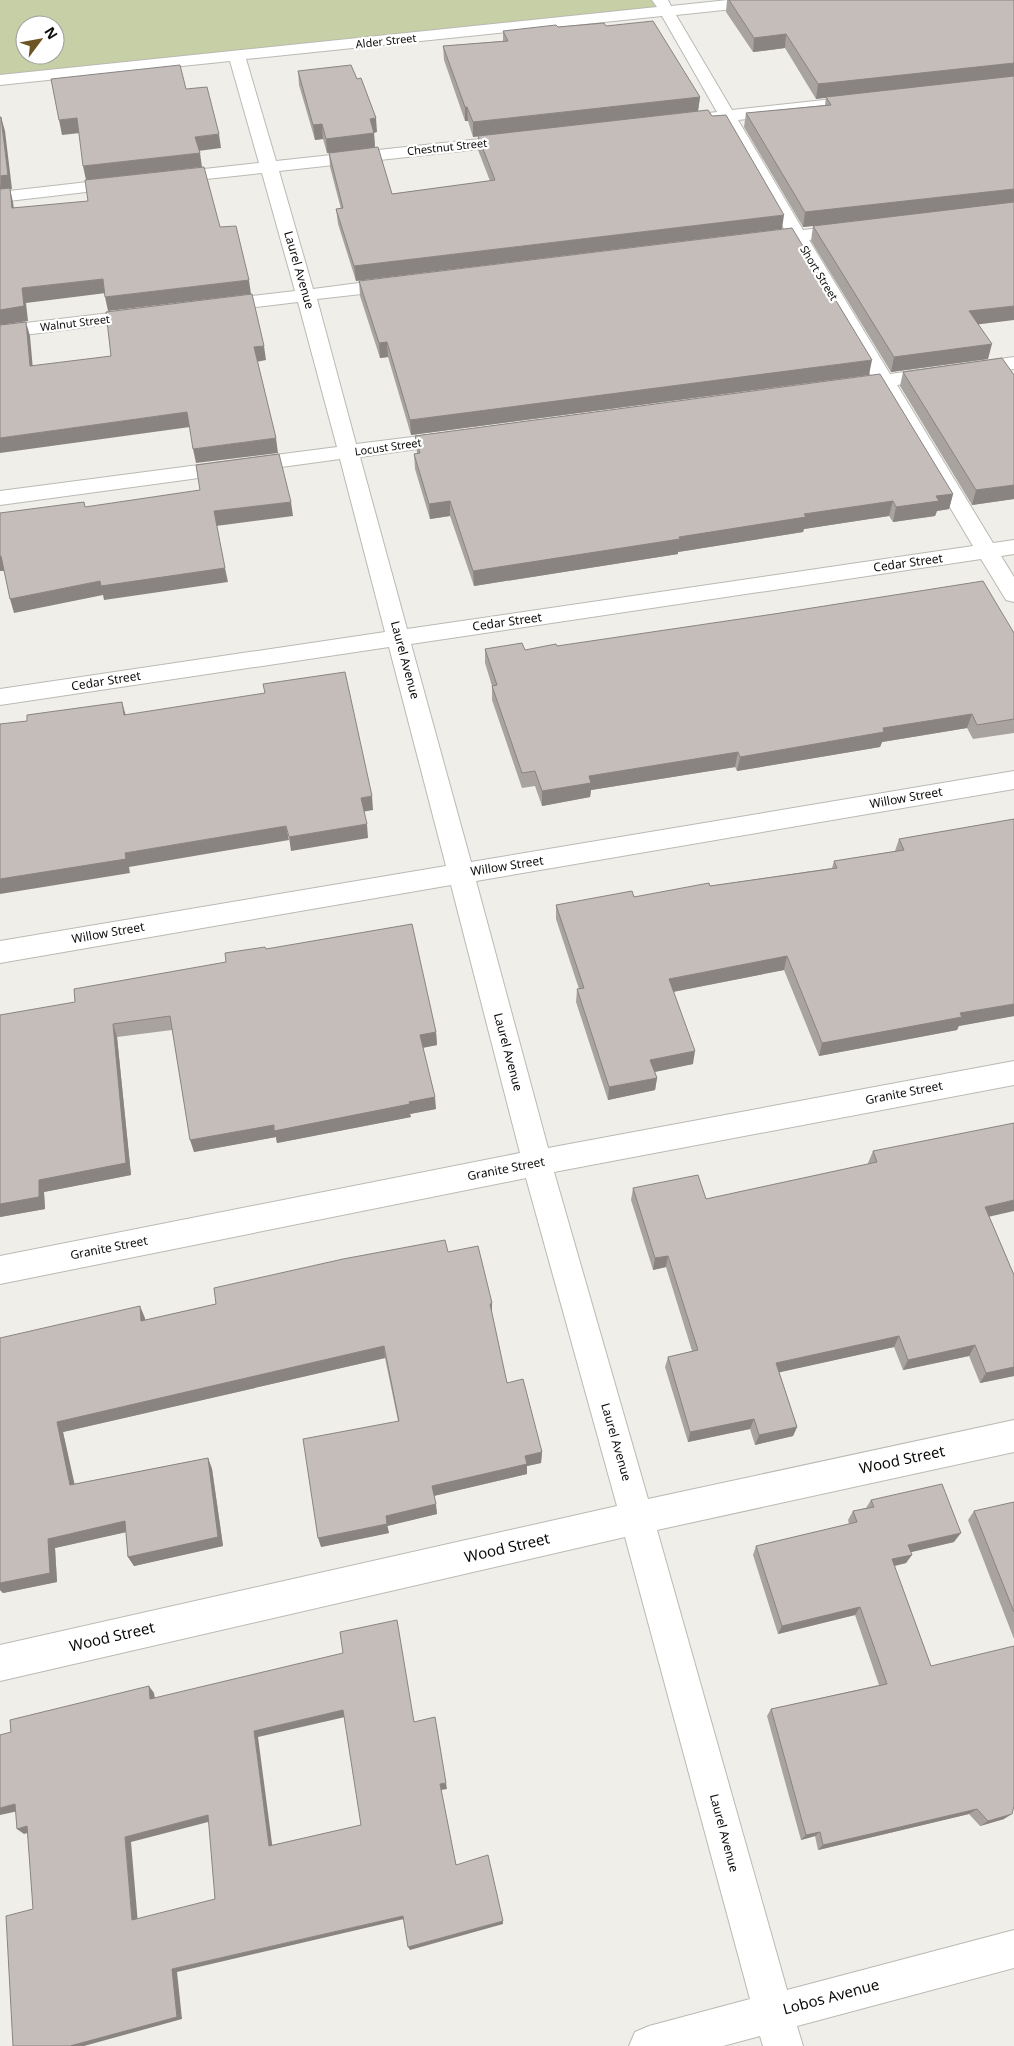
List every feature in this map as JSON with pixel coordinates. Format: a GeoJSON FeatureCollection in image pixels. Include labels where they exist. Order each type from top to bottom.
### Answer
{"type":"FeatureCollection","features":[{"type":"Feature","properties":{"kind":"street","name":"Alder Street"},"geometry":{"type":"LineString","coordinates":[[0,80],[237,57],[663,6],[772,0]]}},
{"type":"Feature","properties":{"kind":"street","name":"Short Street"},"geometry":{"type":"LineString","coordinates":[[663,6],[797,236],[1014,594]]}},
{"type":"Feature","properties":{"kind":"street","name":"Laurel Avenue"},"geometry":{"type":"LineString","coordinates":[[237,57],[306,295],[399,638],[537,1163],[778,2029]]}},
{"type":"Feature","properties":{"kind":"street"},"geometry":{"type":"LineString","coordinates":[[678,121],[875,99]]}},
{"type":"Feature","properties":{"kind":"street","name":"Chestnut Street"},"geometry":{"type":"LineString","coordinates":[[154,180],[532,138]]}},
{"type":"Feature","properties":{"kind":"street"},"geometry":{"type":"LineString","coordinates":[[0,197],[135,182]]}},
{"type":"Feature","properties":{"kind":"street"},"geometry":{"type":"LineString","coordinates":[[738,243],[866,228]]}},
{"type":"Feature","properties":{"kind":"street"},"geometry":{"type":"LineString","coordinates":[[197,308],[413,282]]}},
{"type":"Feature","properties":{"kind":"street","name":"Walnut Street"},"geometry":{"type":"LineString","coordinates":[[0,332],[158,313]]}},
{"type":"Feature","properties":{"kind":"street"},"geometry":{"type":"LineString","coordinates":[[825,389],[1014,362]]}},
{"type":"Feature","properties":{"kind":"street","name":"Locust Street"},"geometry":{"type":"LineString","coordinates":[[0,498],[470,436]]}},
{"type":"Feature","properties":{"kind":"street","name":"Cedar Street"},"geometry":{"type":"LineString","coordinates":[[0,698],[1014,547]]}},
{"type":"Feature","properties":{"kind":"street","name":"Willow Street"},"geometry":{"type":"LineString","coordinates":[[0,952],[1014,780]]}},
{"type":"Feature","properties":{"kind":"street","name":"Granite Street"},"geometry":{"type":"LineString","coordinates":[[0,1270],[537,1163],[1014,1073]]}},
{"type":"Feature","properties":{"kind":"street","name":"Wood Street"},"geometry":{"type":"LineString","coordinates":[[0,1663],[637,1518],[1014,1436]]}},
{"type":"Feature","properties":{"kind":"street","name":"Lobos Avenue"},"geometry":{"type":"LineString","coordinates":[[648,2046],[778,2029],[1014,1949]]}},
{"type":"Feature","properties":{"kind":"green space"},"geometry":{"type":"Polygon","coordinates":[[[0,0],[660,0],[666,12],[0,80],[0,0]]]}},
{"type":"Feature","properties":{"kind":"building"},"geometry":{"type":"Polygon","coordinates":[[[729,0],[1014,0],[1014,63],[818,84],[786,34],[754,38],[729,0]]]}},
{"type":"Feature","properties":{"kind":"building"},"geometry":{"type":"Polygon","coordinates":[[[653,21],[700,97],[473,122],[467,107],[465,107],[443,46],[508,41],[503,31],[556,25],[558,27],[604,23],[606,26],[653,21]]]}},
{"type":"Feature","properties":{"kind":"building"},"geometry":{"type":"Polygon","coordinates":[[[180,65],[186,89],[207,87],[219,134],[195,137],[200,153],[83,166],[77,118],[59,120],[51,79],[180,65]]]}},
{"type":"Feature","properties":{"kind":"building"},"geometry":{"type":"Polygon","coordinates":[[[351,65],[357,79],[361,78],[376,118],[370,119],[374,133],[326,139],[322,124],[313,125],[298,71],[351,65]]]}},
{"type":"Feature","properties":{"kind":"building"},"geometry":{"type":"Polygon","coordinates":[[[1014,76],[1014,189],[805,212],[746,113],[831,105],[826,97],[1014,76]]]}},
{"type":"Feature","properties":{"kind":"building"},"geometry":{"type":"Polygon","coordinates":[[[708,110],[712,116],[726,115],[784,215],[354,266],[336,209],[343,208],[329,153],[378,147],[392,194],[495,180],[478,136],[708,110]]]}},
{"type":"Feature","properties":{"kind":"building"},"geometry":{"type":"Polygon","coordinates":[[[0,117],[8,175],[0,176],[0,117]]]}},
{"type":"Feature","properties":{"kind":"building"},"geometry":{"type":"Polygon","coordinates":[[[204,167],[220,227],[236,226],[249,280],[105,297],[103,279],[22,288],[24,306],[0,310],[0,189],[10,188],[12,208],[88,201],[85,180],[204,167]]]}},
{"type":"Feature","properties":{"kind":"building"},"geometry":{"type":"Polygon","coordinates":[[[1014,202],[1014,306],[969,311],[992,344],[894,357],[813,226],[1014,202]]]}},
{"type":"Feature","properties":{"kind":"building"},"geometry":{"type":"Polygon","coordinates":[[[792,228],[872,360],[410,420],[387,342],[379,343],[359,281],[792,228]]]}},
{"type":"Feature","properties":{"kind":"building"},"geometry":{"type":"Polygon","coordinates":[[[252,294],[264,346],[254,347],[276,438],[193,449],[187,412],[0,438],[0,325],[26,322],[30,366],[111,356],[106,312],[252,294]]]}},
{"type":"Feature","properties":{"kind":"building"},"geometry":{"type":"Polygon","coordinates":[[[1002,358],[1014,375],[1014,485],[976,490],[903,372],[1002,358]]]}},
{"type":"Feature","properties":{"kind":"building"},"geometry":{"type":"Polygon","coordinates":[[[880,374],[953,494],[936,496],[939,501],[896,507],[893,501],[804,514],[806,517],[679,537],[680,539],[473,571],[450,501],[429,504],[414,454],[420,453],[415,436],[880,374]]]}},
{"type":"Feature","properties":{"kind":"building"},"geometry":{"type":"Polygon","coordinates":[[[279,454],[291,502],[214,511],[225,568],[101,586],[100,581],[10,599],[0,556],[0,513],[84,502],[85,507],[200,490],[196,465],[279,454]]]}},
{"type":"Feature","properties":{"kind":"building"},"geometry":{"type":"Polygon","coordinates":[[[983,581],[1014,633],[1014,719],[977,725],[972,714],[883,728],[884,732],[740,757],[738,752],[589,776],[591,783],[542,791],[535,771],[522,773],[492,686],[497,685],[485,649],[522,643],[525,650],[556,644],[557,646],[983,581]]]}},
{"type":"Feature","properties":{"kind":"building"},"geometry":{"type":"Polygon","coordinates":[[[345,672],[372,796],[361,798],[367,824],[289,837],[286,826],[125,853],[126,859],[0,879],[0,724],[27,721],[27,715],[122,702],[124,715],[265,693],[263,684],[345,672]]]}},
{"type":"Feature","properties":{"kind":"building"},"geometry":{"type":"Polygon","coordinates":[[[1014,819],[1014,1004],[960,1013],[962,1017],[822,1043],[787,956],[669,979],[695,1051],[650,1060],[657,1078],[609,1087],[577,989],[584,988],[556,905],[632,891],[634,897],[709,883],[710,886],[837,868],[834,861],[904,850],[899,839],[1014,819]]]}},
{"type":"Feature","properties":{"kind":"building"},"geometry":{"type":"Polygon","coordinates":[[[412,924],[436,1032],[420,1035],[435,1097],[409,1102],[410,1104],[274,1131],[274,1125],[190,1140],[170,1016],[113,1024],[126,1163],[39,1180],[39,1197],[0,1204],[0,1015],[75,1002],[74,989],[226,962],[225,953],[265,947],[266,949],[412,924]]]}},
{"type":"Feature","properties":{"kind":"building"},"geometry":{"type":"Polygon","coordinates":[[[1014,1123],[1014,1200],[985,1207],[1014,1275],[1014,1367],[986,1373],[975,1345],[908,1360],[899,1336],[776,1363],[797,1427],[759,1435],[754,1419],[690,1432],[668,1357],[698,1350],[668,1256],[655,1258],[633,1188],[698,1175],[706,1199],[877,1162],[873,1151],[1014,1123]]]}},
{"type":"Feature","properties":{"kind":"building"},"geometry":{"type":"Polygon","coordinates":[[[445,1240],[448,1252],[478,1246],[492,1303],[490,1304],[507,1383],[523,1379],[542,1452],[525,1456],[527,1464],[432,1486],[436,1504],[386,1516],[387,1524],[318,1538],[303,1439],[399,1421],[384,1346],[57,1422],[70,1485],[208,1458],[218,1537],[128,1557],[125,1521],[48,1539],[50,1573],[0,1583],[0,1338],[140,1306],[141,1321],[216,1304],[214,1288],[343,1259],[445,1240]]]}},
{"type":"Feature","properties":{"kind":"building"},"geometry":{"type":"Polygon","coordinates":[[[942,1484],[961,1533],[908,1545],[912,1555],[892,1559],[931,1666],[1014,1646],[1014,1806],[1012,1814],[988,1821],[977,1809],[823,1845],[820,1832],[806,1835],[771,1709],[887,1684],[860,1607],[782,1626],[756,1546],[857,1522],[853,1511],[874,1507],[871,1500],[942,1484]]]}},
{"type":"Feature","properties":{"kind":"building"},"geometry":{"type":"Polygon","coordinates":[[[1014,1502],[1014,1612],[974,1511],[1014,1502]]]}},
{"type":"Feature","properties":{"kind":"building"},"geometry":{"type":"Polygon","coordinates":[[[397,1620],[414,1722],[435,1717],[446,1783],[440,1784],[456,1865],[488,1855],[503,1921],[408,1947],[403,1916],[172,1969],[177,2017],[70,2046],[13,2046],[6,1916],[33,1909],[27,1826],[17,1829],[15,1804],[0,1808],[0,1735],[11,1732],[10,1720],[149,1686],[150,1699],[343,1653],[340,1632],[397,1620]],[[343,1710],[254,1731],[269,1846],[361,1825],[343,1710]],[[208,1815],[125,1837],[132,1920],[215,1899],[208,1815]]]}}]}
